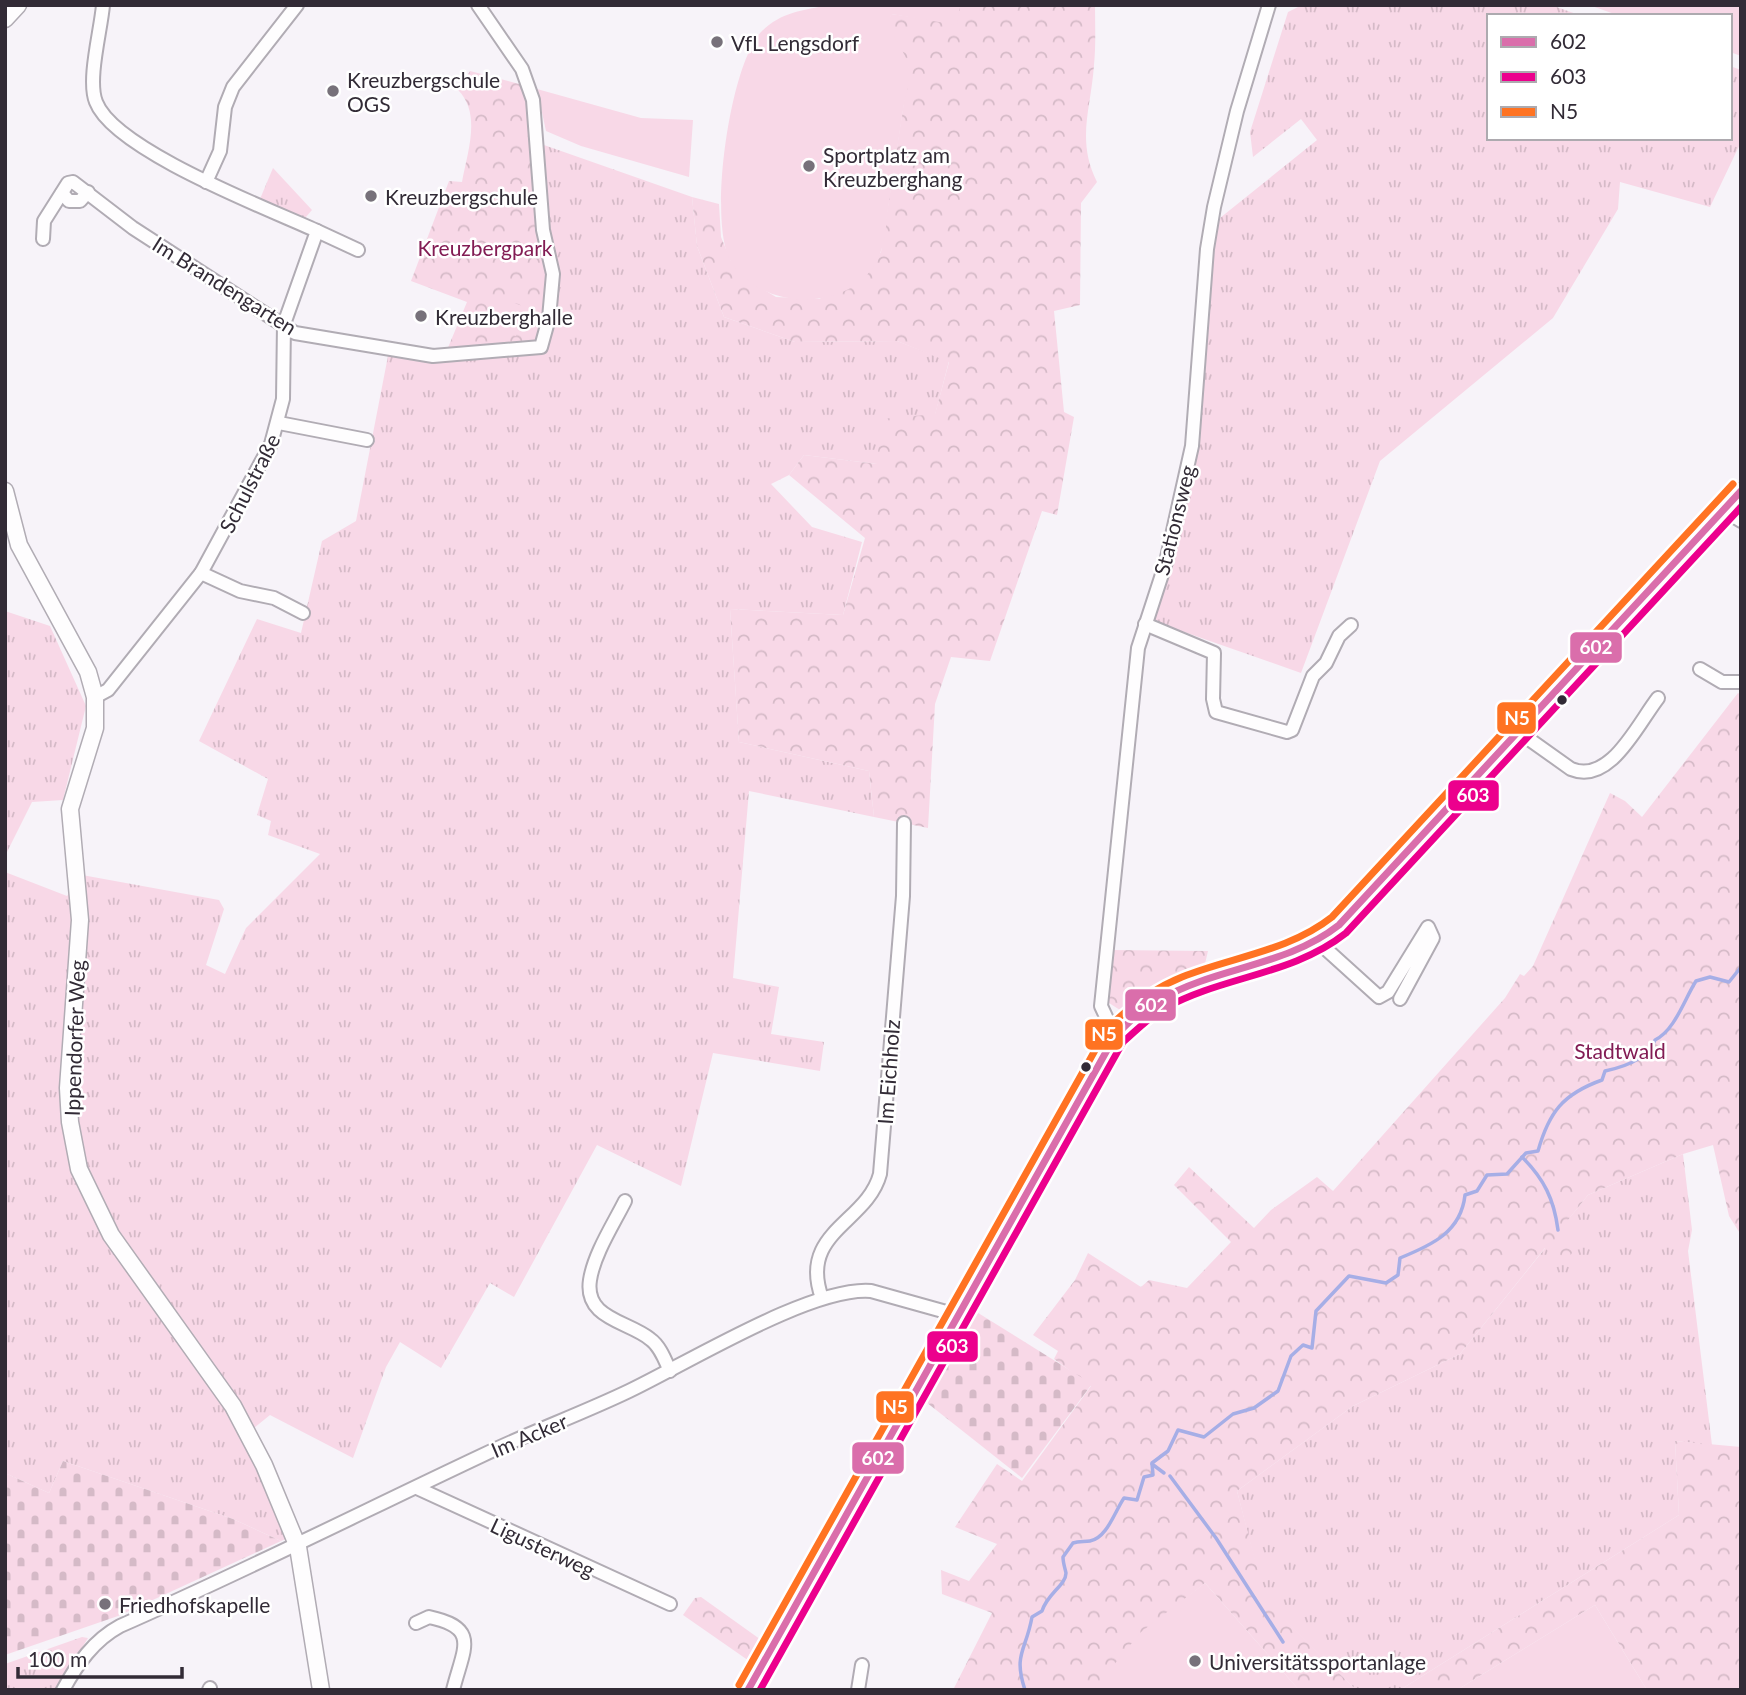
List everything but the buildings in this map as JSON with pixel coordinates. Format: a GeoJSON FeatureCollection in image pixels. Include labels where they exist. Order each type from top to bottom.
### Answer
{"type":"FeatureCollection","features":[{"type":"Feature","properties":{"kind":"street"},"geometry":{"type":"LineString","coordinates":[[5,19],[18,5]]}},
{"type":"Feature","properties":{"kind":"street"},"geometry":{"type":"LineString","coordinates":[[103,5],[94,92],[100,110],[149,151],[206,182],[358,250]]}},
{"type":"Feature","properties":{"kind":"street"},"geometry":{"type":"LineString","coordinates":[[206,182],[220,151],[225,107],[233,87],[297,5]]}},
{"type":"Feature","properties":{"kind":"street","name":"Im Brandengarten"},"geometry":{"type":"LineString","coordinates":[[43,239],[44,221],[68,183],[73,182],[134,228],[295,333],[413,354],[447,356],[541,347],[549,318],[553,274],[543,230],[533,100],[522,69],[478,5]]}},
{"type":"Feature","properties":{"kind":"street","name":"Stationsweg"},"geometry":{"type":"LineString","coordinates":[[1115,1036],[1101,1006],[1138,648],[1166,562],[1192,446],[1207,249],[1214,207],[1237,111],[1269,5]]}},
{"type":"Feature","properties":{"kind":"street","name":"Schulstraße"},"geometry":{"type":"LineString","coordinates":[[95,697],[108,690],[201,573],[271,444],[279,423],[283,399],[284,324],[317,230]]}},
{"type":"Feature","properties":{"kind":"street"},"geometry":{"type":"LineString","coordinates":[[279,423],[367,440]]}},
{"type":"Feature","properties":{"kind":"street","name":"Ippendorfer Weg"},"geometry":{"type":"LineString","coordinates":[[5,491],[19,545],[88,672],[95,697],[94,728],[70,809],[80,920],[68,1088],[70,1122],[79,1168],[111,1236],[233,1406],[264,1465],[298,1547],[321,1690]]}},
{"type":"Feature","properties":{"kind":"street"},"geometry":{"type":"LineString","coordinates":[[748,1690],[1115,1036],[1147,1005],[1165,993],[1288,953],[1315,940],[1355,911],[1741,491]]}},
{"type":"Feature","properties":{"kind":"street"},"geometry":{"type":"LineString","coordinates":[[1723,509],[1741,521]]}},
{"type":"Feature","properties":{"kind":"street"},"geometry":{"type":"LineString","coordinates":[[201,573],[240,590],[274,598],[303,613]]}},
{"type":"Feature","properties":{"kind":"street"},"geometry":{"type":"LineString","coordinates":[[1144,624],[1214,653],[1213,699],[1216,712],[1287,732],[1292,730],[1313,676],[1326,663],[1339,636],[1351,625]]}},
{"type":"Feature","properties":{"kind":"street"},"geometry":{"type":"LineString","coordinates":[[1700,669],[1722,682],[1741,682]]}},
{"type":"Feature","properties":{"kind":"street"},"geometry":{"type":"LineString","coordinates":[[1519,732],[1551,758],[1581,773],[1598,771],[1612,762],[1658,698]]}},
{"type":"Feature","properties":{"kind":"street","name":"Im Eichholz"},"geometry":{"type":"LineString","coordinates":[[822,1298],[818,1273],[824,1244],[874,1191],[882,1166],[903,896],[904,823]]}},
{"type":"Feature","properties":{"kind":"street"},"geometry":{"type":"LineString","coordinates":[[1315,940],[1379,997],[1388,992],[1428,927],[1433,938],[1400,999]]}},
{"type":"Feature","properties":{"kind":"street"},"geometry":{"type":"LineString","coordinates":[[625,1201],[593,1270],[590,1293],[595,1306],[606,1317],[650,1338],[670,1371]]}},
{"type":"Feature","properties":{"kind":"street","name":"Im Acker"},"geometry":{"type":"LineString","coordinates":[[63,1690],[81,1660],[110,1632],[298,1547],[416,1488],[822,1298],[843,1292],[871,1291],[957,1315]]}},
{"type":"Feature","properties":{"kind":"street","name":"Ligusterweg"},"geometry":{"type":"LineString","coordinates":[[416,1488],[670,1604]]}},
{"type":"Feature","properties":{"kind":"street"},"geometry":{"type":"LineString","coordinates":[[415,1623],[425,1617],[433,1617],[457,1625],[463,1632],[464,1643],[453,1690]]}},
{"type":"Feature","properties":{"kind":"street"},"geometry":{"type":"LineString","coordinates":[[858,1690],[862,1665]]}},
{"type":"Feature","properties":{"kind":"green space","name":"Sportplatz am Kreuzberghang"},"geometry":{"type":"Polygon","coordinates":[[[829,5],[960,5],[957,25],[891,14],[895,37],[907,60],[909,78],[884,241],[870,272],[853,287],[832,296],[809,299],[786,297],[764,290],[745,278],[730,260],[724,240],[721,212],[726,142],[740,75],[751,48],[762,31],[785,16],[829,5]]]}},
{"type":"Feature","properties":{"kind":"green space"},"geometry":{"type":"Polygon","coordinates":[[[959,5],[1095,5],[1095,58],[1086,138],[1087,152],[1097,182],[1081,203],[1080,305],[1054,311],[1064,412],[1074,417],[1057,515],[1042,511],[990,661],[951,657],[935,704],[928,828],[874,817],[869,771],[739,742],[730,609],[843,615],[865,538],[789,475],[804,455],[877,464],[881,419],[935,414],[949,362],[897,341],[795,342],[724,317],[697,246],[692,197],[719,204],[721,237],[731,261],[753,283],[776,297],[819,299],[863,278],[881,252],[909,69],[891,33],[891,14],[956,23],[959,5]]]}},
{"type":"Feature","properties":{"kind":"green space"},"geometry":{"type":"Polygon","coordinates":[[[1302,5],[1551,5],[1576,14],[1487,14],[1487,140],[1732,140],[1732,67],[1741,70],[1741,142],[1710,207],[1620,182],[1618,209],[1553,318],[1380,461],[1301,673],[1150,620],[1173,560],[1196,447],[1215,222],[1317,140],[1301,119],[1253,157],[1250,132],[1288,12],[1302,5]]]}},
{"type":"Feature","properties":{"kind":"green space"},"geometry":{"type":"Polygon","coordinates":[[[1589,5],[1741,5],[1741,56],[1732,53],[1732,14],[1614,14],[1589,5]]]}},
{"type":"Feature","properties":{"kind":"green space","name":"Kreuzbergpark"},"geometry":{"type":"Polygon","coordinates":[[[470,71],[523,85],[527,95],[549,274],[539,344],[447,350],[467,302],[411,281],[449,181],[462,182],[471,122],[465,100],[458,90],[470,71]]]}},
{"type":"Feature","properties":{"kind":"green space"},"geometry":{"type":"Polygon","coordinates":[[[537,89],[641,118],[693,120],[689,177],[581,146],[546,131],[537,89]]]}},
{"type":"Feature","properties":{"kind":"green space"},"geometry":{"type":"Polygon","coordinates":[[[544,145],[692,197],[697,246],[724,317],[795,342],[897,341],[949,361],[935,415],[877,464],[804,455],[789,475],[771,484],[812,527],[862,542],[843,615],[730,609],[739,742],[869,771],[874,817],[749,791],[733,978],[779,987],[771,1034],[824,1042],[820,1071],[713,1053],[681,1186],[597,1145],[514,1297],[490,1283],[441,1368],[400,1342],[386,1367],[353,1458],[270,1415],[254,1428],[299,1533],[281,1541],[233,1519],[63,1461],[49,1493],[5,1473],[5,872],[67,896],[82,875],[219,900],[224,909],[206,965],[225,974],[246,928],[320,854],[268,835],[271,821],[257,815],[268,779],[199,741],[257,619],[301,633],[322,541],[356,521],[388,356],[449,361],[456,359],[547,228],[540,148],[544,145]]]}},
{"type":"Feature","properties":{"kind":"green space"},"geometry":{"type":"Polygon","coordinates":[[[273,168],[312,210],[305,218],[260,199],[273,168]]]}},
{"type":"Feature","properties":{"kind":"green space"},"geometry":{"type":"Polygon","coordinates":[[[508,301],[526,307],[516,336],[498,330],[508,301]]]}},
{"type":"Feature","properties":{"kind":"green space"},"geometry":{"type":"Polygon","coordinates":[[[5,611],[50,626],[86,706],[63,800],[32,802],[5,856],[5,611]]]}},
{"type":"Feature","properties":{"kind":"green space","name":"Stadtwald"},"geometry":{"type":"Polygon","coordinates":[[[1738,693],[1741,695],[1741,1235],[1729,1216],[1713,1145],[1683,1154],[1588,1195],[1568,1220],[1573,1251],[1567,1262],[1559,1262],[1545,1248],[1460,1354],[1353,1406],[1237,1491],[1266,1601],[1356,1690],[1299,1690],[1205,1583],[1164,1616],[1114,1690],[953,1690],[992,1613],[942,1594],[941,1570],[969,1581],[997,1544],[955,1527],[997,1464],[1022,1481],[1091,1386],[1054,1359],[1058,1351],[1033,1335],[1075,1280],[1088,1253],[1141,1287],[1149,1280],[1187,1288],[1231,1242],[1174,1185],[1189,1167],[1254,1228],[1271,1210],[1317,1177],[1333,1191],[1505,998],[1520,974],[1524,976],[1533,966],[1610,793],[1625,801],[1642,817],[1738,693]]]}},
{"type":"Feature","properties":{"kind":"green space"},"geometry":{"type":"Polygon","coordinates":[[[1110,950],[1208,951],[1204,968],[1175,978],[1120,1010],[1109,1003],[1110,950]]]}},
{"type":"Feature","properties":{"kind":"green space"},"geometry":{"type":"Polygon","coordinates":[[[1683,1154],[1692,1230],[1688,1251],[1712,1445],[1675,1441],[1679,1515],[1400,1690],[1356,1690],[1265,1601],[1237,1491],[1353,1406],[1460,1354],[1588,1195],[1683,1154]]]}},
{"type":"Feature","properties":{"kind":"green space"},"geometry":{"type":"Polygon","coordinates":[[[975,1311],[1092,1384],[1022,1478],[926,1402],[975,1311]]]}},
{"type":"Feature","properties":{"kind":"green space"},"geometry":{"type":"Polygon","coordinates":[[[1675,1441],[1741,1447],[1741,1690],[1647,1690],[1595,1605],[1457,1690],[1400,1690],[1679,1515],[1675,1441]]]}},
{"type":"Feature","properties":{"kind":"green space"},"geometry":{"type":"Polygon","coordinates":[[[63,1461],[233,1519],[281,1541],[118,1616],[5,1655],[5,1473],[49,1493],[63,1461]]]}},
{"type":"Feature","properties":{"kind":"green space","name":"Universitätssportanlage"},"geometry":{"type":"Polygon","coordinates":[[[1205,1583],[1299,1690],[1093,1690],[1141,1632],[1205,1583]]]}},
{"type":"Feature","properties":{"kind":"green space"},"geometry":{"type":"Polygon","coordinates":[[[701,1597],[764,1642],[752,1663],[683,1615],[695,1598],[701,1597]]]}},
{"type":"Feature","properties":{"kind":"green space","name":"Universitätssportanlage"},"geometry":{"type":"Polygon","coordinates":[[[1595,1605],[1647,1690],[1457,1690],[1595,1605]]]}},
{"type":"Feature","properties":{"kind":"green space"},"geometry":{"type":"Polygon","coordinates":[[[82,1637],[88,1638],[56,1690],[5,1690],[5,1664],[82,1637]]]}},
{"type":"Feature","properties":{"kind":"waterway"},"geometry":{"type":"LineString","coordinates":[[1025,1690],[1020,1660],[1032,1617],[1042,1611],[1065,1577],[1063,1557],[1073,1543],[1090,1541],[1101,1535],[1124,1498],[1137,1500],[1144,1477],[1153,1475],[1152,1463],[1168,1451],[1178,1430],[1204,1437],[1233,1414],[1254,1408],[1278,1391],[1291,1356],[1303,1345],[1312,1348],[1316,1311],[1349,1276],[1386,1283],[1398,1275],[1400,1258],[1443,1236],[1458,1219],[1465,1195],[1477,1191],[1487,1175],[1507,1174],[1526,1153],[1538,1151],[1547,1125],[1568,1098],[1602,1080],[1605,1071],[1627,1064],[1647,1052],[1674,1022],[1696,981],[1710,977],[1729,982],[1741,967]]}},
{"type":"Feature","properties":{"kind":"waterway"},"geometry":{"type":"LineString","coordinates":[[1522,1157],[1547,1190],[1558,1230]]}},
{"type":"Feature","properties":{"kind":"waterway"},"geometry":{"type":"LineString","coordinates":[[1152,1464],[1164,1473]]}},
{"type":"Feature","properties":{"kind":"waterway"},"geometry":{"type":"LineString","coordinates":[[1170,1476],[1216,1538],[1283,1642]]}},
{"type":"Feature","properties":{"kind":"transit line","name":"N5"},"geometry":{"type":"LineString","coordinates":[[739,1685],[1107,1029],[1142,999],[1171,982],[1279,946],[1315,929],[1332,917],[1733,484]]}},
{"type":"Feature","properties":{"kind":"transit line","name":"602"},"geometry":{"type":"LineString","coordinates":[[748,1690],[1115,1036],[1142,1011],[1183,988],[1275,958],[1319,939],[1339,925],[1741,491]]}},
{"type":"Feature","properties":{"kind":"transit line","name":"603"},"geometry":{"type":"LineString","coordinates":[[760,1690],[1123,1042],[1165,1008],[1187,997],[1304,958],[1346,933],[1741,507]]}},
{"type":"Feature","properties":{"kind":"place","name":"VfL Lengsdorf"},"geometry":{"type":"Point","coordinates":[717,42]}},
{"type":"Feature","properties":{"kind":"place","name":"Kreuzbergschule OGS"},"geometry":{"type":"Point","coordinates":[333,91]}},
{"type":"Feature","properties":{"kind":"place","name":"Sportplatz am Kreuzberghang"},"geometry":{"type":"Point","coordinates":[809,166]}},
{"type":"Feature","properties":{"kind":"place","name":"Kreuzbergschule"},"geometry":{"type":"Point","coordinates":[371,196]}},
{"type":"Feature","properties":{"kind":"place","name":"Kreuzberghalle"},"geometry":{"type":"Point","coordinates":[421,316]}},
{"type":"Feature","properties":{"kind":"place","name":"Friedhofskapelle"},"geometry":{"type":"Point","coordinates":[105,1604]}},
{"type":"Feature","properties":{"kind":"place","name":"Universitätssportanlage"},"geometry":{"type":"Point","coordinates":[1195,1661]}}]}
